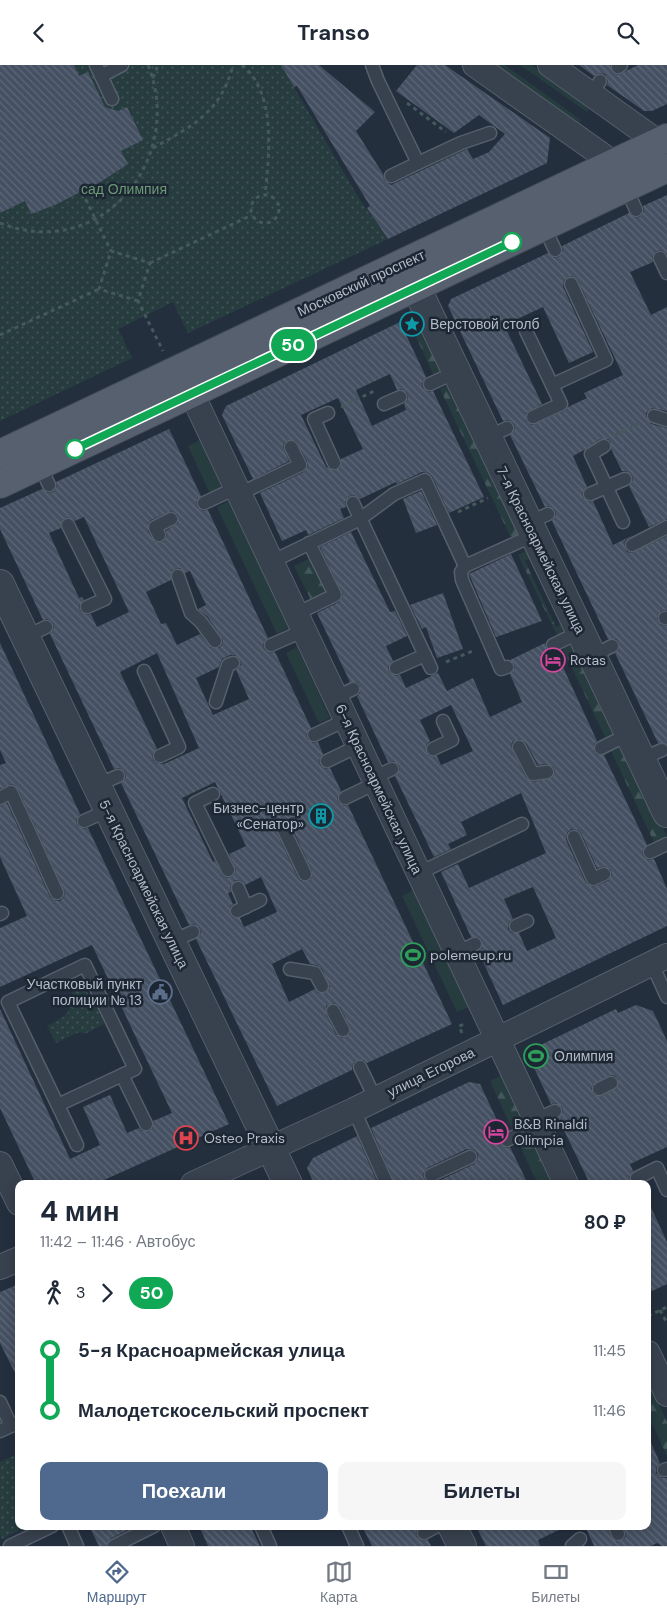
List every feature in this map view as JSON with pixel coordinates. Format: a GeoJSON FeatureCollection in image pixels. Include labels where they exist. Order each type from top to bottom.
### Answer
{"type":"FeatureCollection","features":[{"type":"Feature","properties":{"kind":"main road","name":"Московский проспект"},"geometry":{"type":"LineString","coordinates":[[0,454],[410,275],[613,163],[649,169]]}},
{"type":"Feature","properties":{"kind":"main road","name":"Московский проспект"},"geometry":{"type":"LineString","coordinates":[[410,275],[549,238],[649,169]]}},
{"type":"Feature","properties":{"kind":"main road","name":"Московский проспект"},"geometry":{"type":"LineString","coordinates":[[0,484],[44,475],[181,375]]}},
{"type":"Feature","properties":{"kind":"street"},"geometry":{"type":"LineString","coordinates":[[475,65],[613,163],[649,169]]}},
{"type":"Feature","properties":{"kind":"street"},"geometry":{"type":"LineString","coordinates":[[550,65],[596,88],[649,169]]}},
{"type":"Feature","properties":{"kind":"street","name":"7-я Красноармейская улица"},"geometry":{"type":"LineString","coordinates":[[410,275],[456,372],[497,433],[537,524],[595,644],[629,734],[652,755],[667,813]]}},
{"type":"Feature","properties":{"kind":"street","name":"6-я Красноармейская улица"},"geometry":{"type":"LineString","coordinates":[[181,375],[300,622],[344,693],[346,720],[358,747],[380,777],[419,873],[466,949],[497,1040],[542,1119],[565,1180]]}},
{"type":"Feature","properties":{"kind":"street","name":"5-я Красноармейская улица"},"geometry":{"type":"LineString","coordinates":[[3,596],[36,632],[107,780],[109,810],[182,936],[286,1180]]}},
{"type":"Feature","properties":{"kind":"street","name":"улица Егорова"},"geometry":{"type":"LineString","coordinates":[[202,1180],[376,1100],[659,960]]}},
{"type":"Feature","properties":{"kind":"street"},"geometry":{"type":"LineString","coordinates":[[0,1164],[15,1195]]}},
{"type":"Feature","properties":{"kind":"street"},"geometry":{"type":"LineString","coordinates":[[0,1267],[15,1261]]}},
{"type":"Feature","properties":{"kind":"street"},"geometry":{"type":"LineString","coordinates":[[651,1359],[667,1394]]}},
{"type":"Feature","properties":{"kind":"street"},"geometry":{"type":"LineString","coordinates":[[174,1530],[182,1546]]}},
{"type":"Feature","properties":{"kind":"street"},"geometry":{"type":"LineString","coordinates":[[454,1530],[462,1546]]}},
{"type":"Feature","properties":{"kind":"lane"},"geometry":{"type":"LineString","coordinates":[[112,99],[98,70],[122,65]]}},
{"type":"Feature","properties":{"kind":"lane"},"geometry":{"type":"LineString","coordinates":[[372,65],[418,163]]}},
{"type":"Feature","properties":{"kind":"lane"},"geometry":{"type":"LineString","coordinates":[[391,176],[461,143],[490,133]]}},
{"type":"Feature","properties":{"kind":"lane"},"geometry":{"type":"LineString","coordinates":[[660,258],[667,273]]}},
{"type":"Feature","properties":{"kind":"lane"},"geometry":{"type":"LineString","coordinates":[[552,385],[606,360],[571,284]]}},
{"type":"Feature","properties":{"kind":"lane"},"geometry":{"type":"LineString","coordinates":[[526,331],[561,404],[532,417]]}},
{"type":"Feature","properties":{"kind":"lane"},"geometry":{"type":"LineString","coordinates":[[430,384],[456,372]]}},
{"type":"Feature","properties":{"kind":"lane"},"geometry":{"type":"LineString","coordinates":[[384,405],[400,397]]}},
{"type":"Feature","properties":{"kind":"lane"},"geometry":{"type":"LineString","coordinates":[[328,413],[314,419],[334,463]]}},
{"type":"Feature","properties":{"kind":"lane"},"geometry":{"type":"LineString","coordinates":[[654,416],[667,420]]}},
{"type":"Feature","properties":{"kind":"lane"},"geometry":{"type":"LineString","coordinates":[[604,446],[591,454],[624,522]]}},
{"type":"Feature","properties":{"kind":"lane"},"geometry":{"type":"LineString","coordinates":[[204,503],[300,465],[291,447]]}},
{"type":"Feature","properties":{"kind":"lane"},"geometry":{"type":"LineString","coordinates":[[590,495],[625,479]]}},
{"type":"Feature","properties":{"kind":"lane"},"geometry":{"type":"LineString","coordinates":[[271,561],[360,519],[394,494],[426,480],[466,566]]}},
{"type":"Feature","properties":{"kind":"lane"},"geometry":{"type":"LineString","coordinates":[[353,503],[431,668]]}},
{"type":"Feature","properties":{"kind":"lane"},"geometry":{"type":"LineString","coordinates":[[158,535],[155,527],[171,519]]}},
{"type":"Feature","properties":{"kind":"lane"},"geometry":{"type":"LineString","coordinates":[[507,667],[501,669],[489,645],[460,572],[466,566],[537,524]]}},
{"type":"Feature","properties":{"kind":"lane"},"geometry":{"type":"LineString","coordinates":[[68,525],[105,599],[87,607]]}},
{"type":"Feature","properties":{"kind":"lane"},"geometry":{"type":"LineString","coordinates":[[632,545],[667,527]]}},
{"type":"Feature","properties":{"kind":"lane"},"geometry":{"type":"LineString","coordinates":[[271,645],[335,595],[309,543]]}},
{"type":"Feature","properties":{"kind":"lane"},"geometry":{"type":"LineString","coordinates":[[178,576],[191,613],[201,622],[215,641]]}},
{"type":"Feature","properties":{"kind":"lane"},"geometry":{"type":"LineString","coordinates":[[553,645],[595,644]]}},
{"type":"Feature","properties":{"kind":"lane"},"geometry":{"type":"LineString","coordinates":[[396,668],[425,655]]}},
{"type":"Feature","properties":{"kind":"lane"},"geometry":{"type":"LineString","coordinates":[[216,702],[228,665],[233,663]]}},
{"type":"Feature","properties":{"kind":"lane"},"geometry":{"type":"LineString","coordinates":[[144,671],[179,747],[160,756]]}},
{"type":"Feature","properties":{"kind":"lane"},"geometry":{"type":"LineString","coordinates":[[314,735],[346,720]]}},
{"type":"Feature","properties":{"kind":"lane"},"geometry":{"type":"LineString","coordinates":[[434,749],[452,740],[443,721]]}},
{"type":"Feature","properties":{"kind":"lane"},"geometry":{"type":"LineString","coordinates":[[601,748],[629,734]]}},
{"type":"Feature","properties":{"kind":"lane"},"geometry":{"type":"LineString","coordinates":[[327,761],[358,747]]}},
{"type":"Feature","properties":{"kind":"lane"},"geometry":{"type":"LineString","coordinates":[[520,747],[533,774],[547,772]]}},
{"type":"Feature","properties":{"kind":"lane"},"geometry":{"type":"LineString","coordinates":[[345,798],[380,777]]}},
{"type":"Feature","properties":{"kind":"lane"},"geometry":{"type":"LineString","coordinates":[[0,797],[11,792],[38,841],[57,893]]}},
{"type":"Feature","properties":{"kind":"lane"},"geometry":{"type":"LineString","coordinates":[[213,794],[195,803],[228,870]]}},
{"type":"Feature","properties":{"kind":"lane"},"geometry":{"type":"LineString","coordinates":[[84,821],[109,810]]}},
{"type":"Feature","properties":{"kind":"lane"},"geometry":{"type":"LineString","coordinates":[[293,823],[283,828],[305,874]]}},
{"type":"Feature","properties":{"kind":"lane"},"geometry":{"type":"LineString","coordinates":[[419,873],[522,824]]}},
{"type":"Feature","properties":{"kind":"lane"},"geometry":{"type":"LineString","coordinates":[[574,837],[593,879],[604,874]]}},
{"type":"Feature","properties":{"kind":"lane"},"geometry":{"type":"LineString","coordinates":[[650,852],[667,844]]}},
{"type":"Feature","properties":{"kind":"lane"},"geometry":{"type":"LineString","coordinates":[[238,889],[241,909],[260,900]]}},
{"type":"Feature","properties":{"kind":"lane"},"geometry":{"type":"LineString","coordinates":[[659,960],[667,997]]}},
{"type":"Feature","properties":{"kind":"lane"},"geometry":{"type":"LineString","coordinates":[[58,1105],[135,1069],[85,965],[4,1004],[40,1081],[58,1105],[77,1145]]}},
{"type":"Feature","properties":{"kind":"lane"},"geometry":{"type":"LineString","coordinates":[[290,969],[315,973],[322,986]]}},
{"type":"Feature","properties":{"kind":"lane"},"geometry":{"type":"LineString","coordinates":[[333,1011],[342,1029]]}},
{"type":"Feature","properties":{"kind":"lane"},"geometry":{"type":"LineString","coordinates":[[360,1067],[376,1100]]}},
{"type":"Feature","properties":{"kind":"lane"},"geometry":{"type":"LineString","coordinates":[[122,1075],[146,1124]]}},
{"type":"Feature","properties":{"kind":"lane"},"geometry":{"type":"LineString","coordinates":[[599,1089],[611,1083]]}},
{"type":"Feature","properties":{"kind":"lane"},"geometry":{"type":"LineString","coordinates":[[354,1110],[383,1180]]}},
{"type":"Feature","properties":{"kind":"lane"},"geometry":{"type":"LineString","coordinates":[[507,1140],[542,1119]]}},
{"type":"Feature","properties":{"kind":"lane"},"geometry":{"type":"LineString","coordinates":[[431,1175],[470,1157]]}},
{"type":"Feature","properties":{"kind":"lane"},"geometry":{"type":"LineString","coordinates":[[637,1178],[657,1168],[667,1190]]}},
{"type":"Feature","properties":{"kind":"lane"},"geometry":{"type":"LineString","coordinates":[[0,1403],[10,1427]]}},
{"type":"Feature","properties":{"kind":"lane"},"geometry":{"type":"LineString","coordinates":[[10,1546],[44,1530]]}},
{"type":"Feature","properties":{"kind":"lane"},"geometry":{"type":"LineString","coordinates":[[70,1530],[77,1546]]}},
{"type":"Feature","properties":{"kind":"lane"},"geometry":{"type":"LineString","coordinates":[[114,1546],[146,1530]]}},
{"type":"Feature","properties":{"kind":"lane"},"geometry":{"type":"LineString","coordinates":[[263,1530],[269,1546]]}},
{"type":"Feature","properties":{"kind":"lane"},"geometry":{"type":"LineString","coordinates":[[350,1530],[357,1546]]}},
{"type":"Feature","properties":{"kind":"lane"},"geometry":{"type":"LineString","coordinates":[[424,1533],[430,1530]]}},
{"type":"Feature","properties":{"kind":"path"},"geometry":{"type":"LineString","coordinates":[[1,225],[25,231],[71,229],[95,219],[115,205],[136,183],[149,160],[156,113],[153,79],[148,65]]}},
{"type":"Feature","properties":{"kind":"path"},"geometry":{"type":"LineString","coordinates":[[153,79],[158,65]]}},
{"type":"Feature","properties":{"kind":"path"},"geometry":{"type":"LineString","coordinates":[[152,149],[193,125],[210,112],[224,91],[233,65]]}},
{"type":"Feature","properties":{"kind":"path"},"geometry":{"type":"LineString","coordinates":[[242,65],[250,71],[260,91],[268,121],[269,152],[265,195]]}},
{"type":"Feature","properties":{"kind":"path"},"geometry":{"type":"LineString","coordinates":[[378,81],[461,143]]}},
{"type":"Feature","properties":{"kind":"path"},"geometry":{"type":"LineString","coordinates":[[82,192],[111,251],[100,289]]}},
{"type":"Feature","properties":{"kind":"path"},"geometry":{"type":"LineString","coordinates":[[265,195],[274,198],[279,208],[277,217],[272,221],[264,223],[256,220],[252,215],[250,209],[257,197],[265,195]]}},
{"type":"Feature","properties":{"kind":"path"},"geometry":{"type":"LineString","coordinates":[[111,251],[150,263],[252,215]]}},
{"type":"Feature","properties":{"kind":"path"},"geometry":{"type":"LineString","coordinates":[[138,301],[150,263]]}},
{"type":"Feature","properties":{"kind":"path"},"geometry":{"type":"LineString","coordinates":[[0,335],[100,289],[138,301],[181,375]]}},
{"type":"Feature","properties":{"kind":"path"},"geometry":{"type":"LineString","coordinates":[[328,413],[375,391],[384,405]]}},
{"type":"Feature","properties":{"kind":"path"},"geometry":{"type":"LineString","coordinates":[[604,446],[610,436],[654,416]]}},
{"type":"Feature","properties":{"kind":"path"},"geometry":{"type":"LineString","coordinates":[[444,519],[488,498]]}},
{"type":"Feature","properties":{"kind":"path"},"geometry":{"type":"LineString","coordinates":[[431,668],[489,645]]}},
{"type":"Feature","properties":{"kind":"path"},"geometry":{"type":"LineString","coordinates":[[651,1314],[667,1307]]}},
{"type":"Feature","properties":{"kind":"path"},"geometry":{"type":"LineString","coordinates":[[660,1310],[667,1323]]}},
{"type":"Feature","properties":{"kind":"green space","name":"сад Олимпия"},"geometry":{"type":"Polygon","coordinates":[[[0,65],[281,65],[360,200],[388,239],[188,333],[173,302],[118,329],[132,358],[0,421],[0,65]]]}},
{"type":"Feature","properties":{"kind":"green space"},"geometry":{"type":"Polygon","coordinates":[[[493,65],[505,65],[581,120],[578,125],[493,65]]]}},
{"type":"Feature","properties":{"kind":"green space"},"geometry":{"type":"Polygon","coordinates":[[[520,65],[532,65],[590,107],[587,112],[520,65]]]}},
{"type":"Feature","properties":{"kind":"green space"},"geometry":{"type":"Polygon","coordinates":[[[423,325],[444,369],[433,374],[413,330],[423,325]]]}},
{"type":"Feature","properties":{"kind":"green space"},"geometry":{"type":"Polygon","coordinates":[[[452,384],[522,532],[511,538],[440,389],[452,384]]]}},
{"type":"Feature","properties":{"kind":"green space"},"geometry":{"type":"Polygon","coordinates":[[[200,440],[222,488],[210,494],[188,446],[200,440]]]}},
{"type":"Feature","properties":{"kind":"green space"},"geometry":{"type":"Polygon","coordinates":[[[229,501],[289,628],[277,634],[217,507],[229,501]]]}},
{"type":"Feature","properties":{"kind":"green space"},"geometry":{"type":"Polygon","coordinates":[[[530,549],[533,556],[525,561],[556,627],[565,623],[568,630],[557,635],[518,555],[530,549]]]}},
{"type":"Feature","properties":{"kind":"green space"},"geometry":{"type":"Polygon","coordinates":[[[313,557],[331,594],[312,602],[294,566],[313,557]]]}},
{"type":"Feature","properties":{"kind":"green space"},"geometry":{"type":"Polygon","coordinates":[[[575,643],[617,731],[605,737],[563,649],[575,643]]]}},
{"type":"Feature","properties":{"kind":"green space"},"geometry":{"type":"Polygon","coordinates":[[[297,647],[330,718],[319,723],[286,653],[297,647]]]}},
{"type":"Feature","properties":{"kind":"green space"},"geometry":{"type":"Polygon","coordinates":[[[623,745],[667,836],[654,842],[611,751],[623,745]]]}},
{"type":"Feature","properties":{"kind":"green space"},"geometry":{"type":"Polygon","coordinates":[[[414,890],[469,1007],[457,1012],[402,896],[414,890]]]}},
{"type":"Feature","properties":{"kind":"green space"},"geometry":{"type":"Polygon","coordinates":[[[79,987],[91,997],[104,1024],[85,1034],[79,1032],[56,1043],[47,1026],[59,1020],[68,1012],[73,992],[79,987]]]}},
{"type":"Feature","properties":{"kind":"green space"},"geometry":{"type":"Polygon","coordinates":[[[503,1075],[525,1123],[512,1129],[490,1081],[503,1075]]]}},
{"type":"Feature","properties":{"kind":"green space"},"geometry":{"type":"Polygon","coordinates":[[[531,1136],[552,1180],[536,1180],[518,1142],[531,1136]]]}},
{"type":"Feature","properties":{"kind":"green space"},"geometry":{"type":"Polygon","coordinates":[[[651,1387],[667,1422],[667,1456],[651,1421],[651,1387]]]}},
{"type":"Feature","properties":{"kind":"green space"},"geometry":{"type":"Polygon","coordinates":[[[15,1455],[15,1530],[20,1530],[2,1539],[0,1535],[0,1462],[15,1455]]]}},
{"type":"Feature","properties":{"kind":"building"},"geometry":{"type":"Polygon","coordinates":[[[0,65],[74,65],[79,76],[88,72],[105,107],[118,111],[127,107],[143,140],[121,151],[128,164],[102,181],[55,205],[31,214],[25,201],[0,213],[0,65]]]}},
{"type":"Feature","properties":{"kind":"building"},"geometry":{"type":"Polygon","coordinates":[[[281,65],[319,65],[375,112],[356,131],[383,174],[384,180],[391,185],[467,149],[473,159],[489,152],[505,134],[479,115],[454,133],[396,91],[417,65],[445,65],[550,138],[547,163],[388,239],[367,208],[370,206],[297,86],[294,87],[281,65]]]}},
{"type":"Feature","properties":{"kind":"building"},"geometry":{"type":"Polygon","coordinates":[[[579,65],[610,65],[612,72],[618,75],[638,65],[667,65],[667,104],[652,111],[644,111],[607,85],[608,81],[605,74],[600,73],[594,76],[579,65]]]}},
{"type":"Feature","properties":{"kind":"building"},"geometry":{"type":"Polygon","coordinates":[[[667,195],[667,254],[661,250],[656,251],[652,257],[653,262],[630,272],[651,315],[667,307],[667,411],[652,408],[646,413],[646,417],[651,424],[667,428],[667,519],[649,527],[629,486],[633,480],[632,475],[622,471],[611,449],[611,442],[608,439],[600,439],[573,456],[587,487],[582,493],[583,498],[589,502],[593,501],[613,545],[633,535],[625,540],[624,545],[627,552],[632,553],[667,536],[667,610],[661,611],[657,618],[661,625],[667,626],[667,744],[658,743],[615,653],[619,650],[619,643],[616,639],[608,639],[552,521],[556,515],[555,510],[549,506],[545,507],[510,435],[515,429],[514,424],[508,420],[503,421],[448,306],[451,299],[548,253],[554,258],[559,257],[563,251],[562,246],[629,213],[635,218],[640,217],[644,211],[643,206],[667,195]],[[571,276],[564,280],[563,287],[593,352],[569,363],[543,307],[504,325],[542,404],[526,413],[526,421],[532,425],[564,411],[568,407],[587,398],[584,393],[623,375],[578,281],[571,276]]]}},
{"type":"Feature","properties":{"kind":"building"},"geometry":{"type":"Polygon","coordinates":[[[400,322],[426,377],[422,383],[423,388],[429,392],[433,391],[484,497],[449,513],[432,476],[429,473],[422,472],[360,499],[354,495],[349,496],[345,502],[346,507],[340,509],[344,518],[308,535],[306,530],[282,541],[260,493],[304,472],[308,466],[307,461],[296,441],[288,440],[284,443],[283,447],[289,461],[253,479],[222,415],[226,406],[400,322]],[[390,374],[356,390],[372,426],[406,410],[404,404],[408,398],[407,393],[401,389],[397,390],[390,374]],[[338,398],[301,415],[326,467],[334,471],[341,467],[341,459],[363,449],[338,398]]]}},
{"type":"Feature","properties":{"kind":"building"},"geometry":{"type":"Polygon","coordinates":[[[169,429],[201,496],[196,502],[197,507],[203,511],[208,510],[268,638],[263,644],[264,649],[270,653],[275,652],[311,728],[306,734],[307,739],[313,743],[318,742],[323,754],[319,760],[320,765],[326,769],[330,768],[341,791],[337,797],[338,802],[344,806],[348,805],[452,1024],[367,1063],[364,1060],[357,1060],[353,1063],[352,1070],[277,1106],[196,939],[201,933],[200,928],[194,924],[189,925],[121,783],[126,777],[125,772],[119,768],[114,769],[50,634],[54,628],[53,623],[47,619],[43,620],[0,529],[0,508],[42,489],[48,493],[53,492],[57,486],[56,482],[169,429]],[[171,511],[148,523],[148,531],[155,542],[163,542],[167,536],[166,531],[178,523],[178,515],[171,511]],[[68,517],[62,520],[61,528],[49,533],[79,598],[82,597],[84,600],[79,606],[80,611],[86,615],[91,614],[97,627],[129,612],[84,517],[75,521],[68,517]],[[180,568],[172,571],[171,580],[146,592],[161,624],[166,623],[177,645],[200,634],[211,648],[219,648],[223,640],[208,617],[198,609],[206,605],[190,571],[185,573],[180,568]],[[157,653],[120,672],[157,749],[152,755],[156,763],[164,764],[199,748],[157,653]],[[235,655],[222,659],[219,667],[196,678],[213,715],[249,699],[236,670],[241,665],[240,660],[235,655]],[[215,782],[182,798],[213,862],[215,861],[223,876],[228,878],[234,875],[236,870],[229,854],[246,846],[215,782]],[[293,815],[277,823],[276,831],[298,878],[301,881],[308,881],[312,878],[312,871],[294,832],[300,827],[300,820],[297,816],[293,815]],[[261,877],[245,885],[242,881],[235,880],[230,887],[231,892],[228,893],[233,904],[230,907],[230,914],[233,918],[240,918],[244,927],[277,912],[261,877]],[[302,949],[272,964],[289,1002],[315,989],[318,993],[325,993],[330,987],[322,969],[317,965],[310,964],[302,949]],[[334,1003],[326,1006],[326,1014],[336,1034],[342,1038],[346,1037],[350,1034],[350,1027],[340,1007],[334,1003]]]}},
{"type":"Feature","properties":{"kind":"building"},"geometry":{"type":"Polygon","coordinates":[[[421,491],[437,525],[416,533],[403,499],[421,491]]]}},
{"type":"Feature","properties":{"kind":"building"},"geometry":{"type":"Polygon","coordinates":[[[351,532],[390,612],[395,611],[407,636],[386,646],[393,661],[388,667],[389,672],[395,676],[400,675],[406,688],[438,673],[447,691],[473,678],[490,717],[522,702],[510,674],[515,668],[510,660],[545,643],[548,651],[556,652],[597,741],[594,744],[594,751],[597,755],[604,755],[647,845],[642,851],[643,856],[649,860],[654,859],[667,889],[667,926],[503,1005],[478,951],[482,948],[482,941],[479,937],[471,937],[441,872],[458,864],[469,888],[546,853],[521,793],[461,822],[467,835],[448,844],[451,849],[434,857],[395,776],[400,770],[399,765],[393,761],[388,762],[357,696],[360,693],[360,686],[357,682],[350,682],[317,613],[339,602],[343,595],[320,547],[351,532]],[[451,705],[420,720],[430,741],[426,745],[426,752],[429,756],[437,756],[441,765],[473,751],[451,705]],[[519,739],[512,742],[511,747],[526,778],[534,782],[552,778],[555,771],[553,767],[546,764],[538,765],[526,743],[519,739]],[[571,829],[567,833],[566,840],[586,883],[593,887],[608,881],[612,875],[611,870],[605,866],[597,868],[581,833],[578,830],[571,829]],[[533,887],[504,899],[513,919],[509,922],[508,929],[512,933],[519,933],[527,951],[556,938],[533,887]]]}},
{"type":"Feature","properties":{"kind":"building"},"geometry":{"type":"Polygon","coordinates":[[[511,554],[542,621],[496,637],[469,574],[511,554]]]}},
{"type":"Feature","properties":{"kind":"building"},"geometry":{"type":"Polygon","coordinates":[[[443,593],[463,649],[437,658],[426,627],[422,629],[410,605],[443,593]]]}},
{"type":"Feature","properties":{"kind":"building"},"geometry":{"type":"Polygon","coordinates":[[[0,643],[80,814],[76,820],[77,825],[83,829],[88,828],[229,1124],[104,1180],[34,1180],[0,1108],[0,1009],[70,1159],[100,1145],[83,1107],[110,1095],[127,1133],[139,1128],[142,1131],[149,1131],[153,1128],[153,1121],[172,1113],[92,945],[0,987],[0,928],[27,916],[0,857],[0,806],[7,803],[50,897],[60,901],[65,893],[18,789],[15,785],[11,784],[0,789],[0,765],[6,763],[0,750],[0,643]]]}},
{"type":"Feature","properties":{"kind":"building"},"geometry":{"type":"Polygon","coordinates":[[[636,1005],[653,1011],[667,1041],[667,1147],[630,1164],[633,1171],[629,1177],[630,1180],[588,1180],[558,1118],[563,1112],[562,1107],[556,1103],[551,1104],[529,1057],[532,1049],[616,1009],[618,1013],[636,1005]],[[611,1075],[593,1084],[591,1089],[594,1095],[602,1096],[617,1088],[618,1080],[615,1076],[611,1075]]]}},
{"type":"Feature","properties":{"kind":"building"},"geometry":{"type":"Polygon","coordinates":[[[469,1082],[480,1084],[503,1133],[499,1139],[500,1144],[506,1148],[510,1147],[526,1180],[440,1180],[474,1164],[478,1154],[474,1150],[467,1149],[427,1168],[423,1174],[426,1180],[393,1180],[371,1128],[469,1082]]]}},
{"type":"Feature","properties":{"kind":"building"},"geometry":{"type":"Polygon","coordinates":[[[357,1136],[376,1180],[312,1180],[307,1168],[313,1158],[357,1136]]]}},
{"type":"Feature","properties":{"kind":"building"},"geometry":{"type":"Polygon","coordinates":[[[651,1207],[667,1242],[667,1284],[651,1292],[651,1207]]]}},
{"type":"Feature","properties":{"kind":"building"},"geometry":{"type":"Polygon","coordinates":[[[15,1286],[15,1373],[0,1343],[0,1292],[15,1286]]]}},
{"type":"Feature","properties":{"kind":"building"},"geometry":{"type":"Polygon","coordinates":[[[651,1443],[660,1463],[656,1468],[656,1473],[662,1478],[667,1478],[667,1546],[657,1543],[651,1546],[594,1546],[587,1530],[608,1530],[611,1537],[617,1542],[626,1536],[625,1530],[651,1530],[651,1443]]]}},
{"type":"Feature","properties":{"kind":"building"},"geometry":{"type":"Polygon","coordinates":[[[91,1530],[127,1530],[110,1539],[106,1546],[99,1546],[91,1530]]]}},
{"type":"Feature","properties":{"kind":"building"},"geometry":{"type":"Polygon","coordinates":[[[201,1530],[252,1530],[260,1546],[208,1546],[201,1530]]]}},
{"type":"Feature","properties":{"kind":"building"},"geometry":{"type":"Polygon","coordinates":[[[364,1530],[417,1530],[417,1537],[423,1541],[428,1540],[431,1546],[372,1546],[364,1530]]]}},
{"type":"Feature","properties":{"kind":"building"},"geometry":{"type":"Polygon","coordinates":[[[478,1530],[559,1530],[538,1540],[540,1546],[486,1546],[478,1530]]]}},
{"type":"Feature","properties":{"kind":"bus line","name":"50"},"geometry":{"type":"LineString","coordinates":[[75,449],[512,242]]}},
{"type":"Feature","properties":{"kind":"place","name":"Верстовой столб"},"geometry":{"type":"Point","coordinates":[412,324]}},
{"type":"Feature","properties":{"kind":"place","name":"Rotas"},"geometry":{"type":"Point","coordinates":[553,660]}},
{"type":"Feature","properties":{"kind":"place","name":"Бизнес-центр «Сенатор»"},"geometry":{"type":"Point","coordinates":[321,816]}},
{"type":"Feature","properties":{"kind":"place","name":"polemeup.ru"},"geometry":{"type":"Point","coordinates":[413,955]}},
{"type":"Feature","properties":{"kind":"place","name":"Участковый пункт полиции № 13"},"geometry":{"type":"Point","coordinates":[160,992]}},
{"type":"Feature","properties":{"kind":"place","name":"Олимпия"},"geometry":{"type":"Point","coordinates":[536,1056]}},
{"type":"Feature","properties":{"kind":"place","name":"B&B Rinaldi Olimpia"},"geometry":{"type":"Point","coordinates":[496,1132]}},
{"type":"Feature","properties":{"kind":"place","name":"Osteo Praxis"},"geometry":{"type":"Point","coordinates":[186,1138]}}]}
